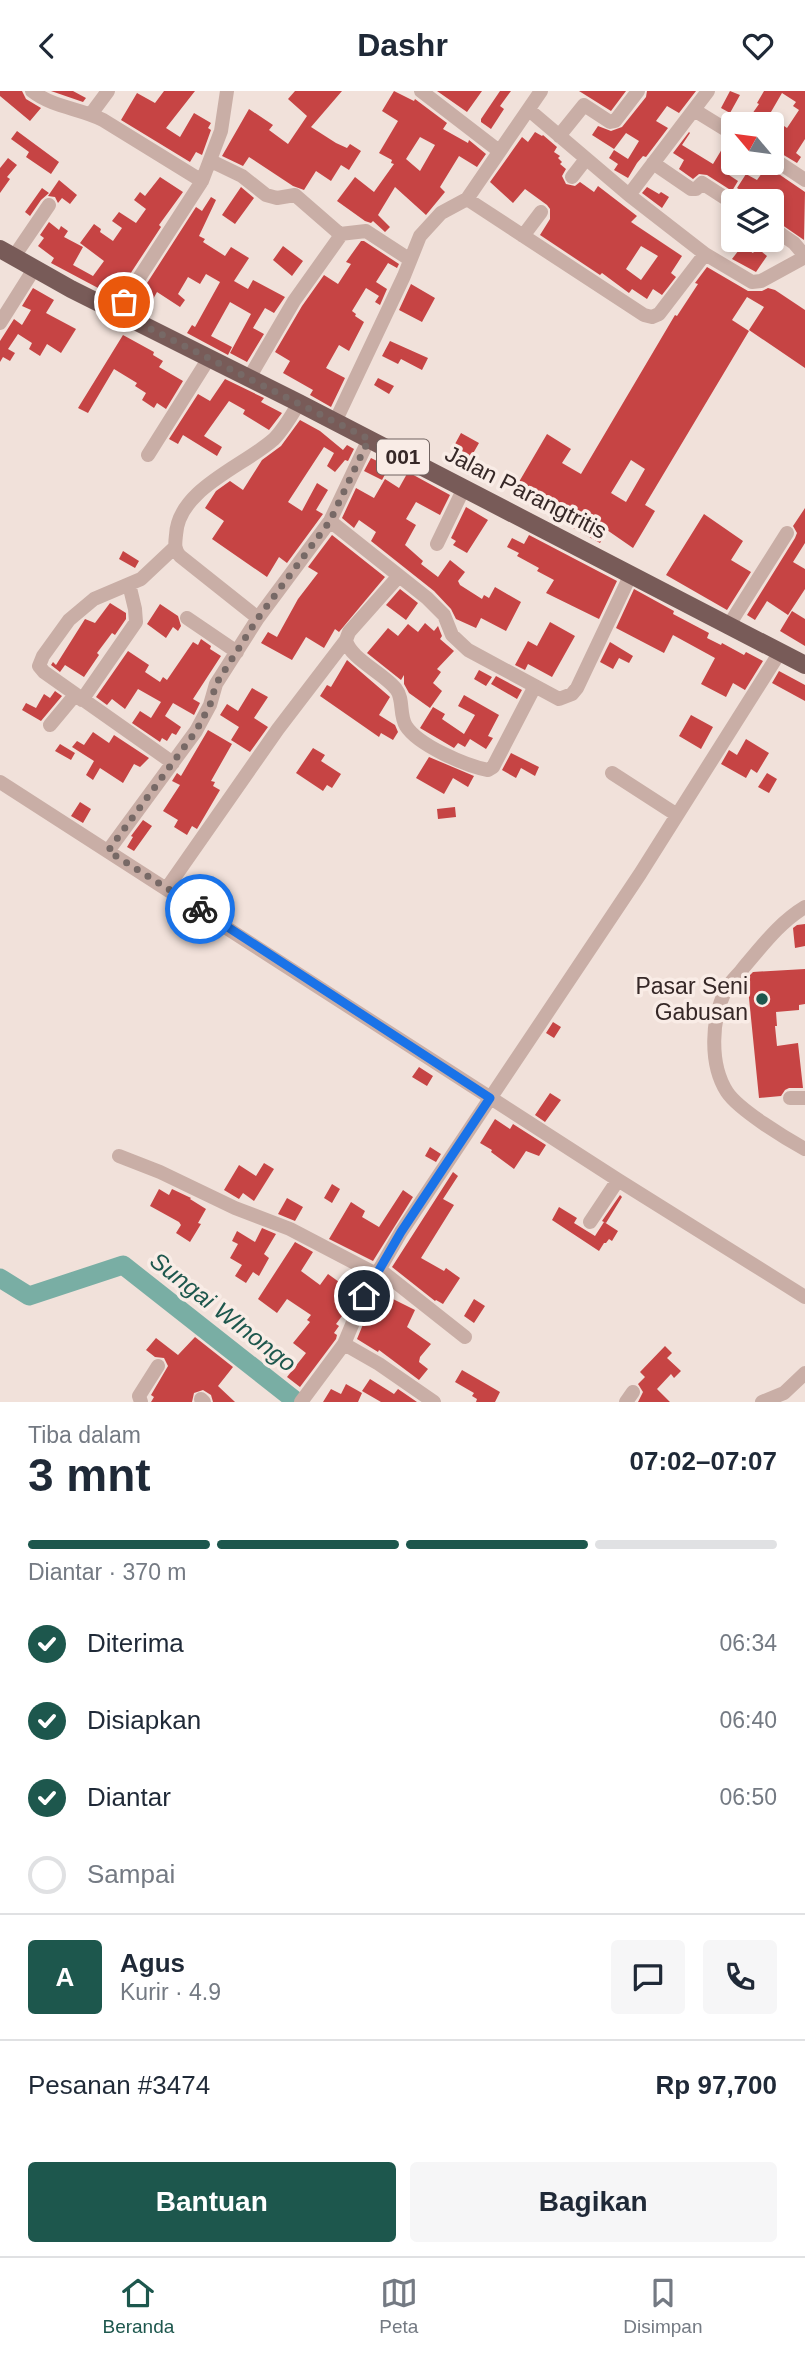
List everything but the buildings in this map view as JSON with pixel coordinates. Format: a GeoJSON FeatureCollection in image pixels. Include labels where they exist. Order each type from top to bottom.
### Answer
{"type":"FeatureCollection","features":[{"type":"Feature","properties":{"kind":"main road","name":"Jalan Parangtritis"},"geometry":{"type":"LineString","coordinates":[[6,254],[805,665]]}},
{"type":"Feature","properties":{"kind":"street"},"geometry":{"type":"LineString","coordinates":[[33,91],[54,104],[91,114],[201,181]]}},
{"type":"Feature","properties":{"kind":"street"},"geometry":{"type":"LineString","coordinates":[[91,114],[108,91]]}},
{"type":"Feature","properties":{"kind":"street"},"geometry":{"type":"LineString","coordinates":[[117,312],[201,181],[221,131],[228,91]]}},
{"type":"Feature","properties":{"kind":"street"},"geometry":{"type":"LineString","coordinates":[[421,91],[499,151]]}},
{"type":"Feature","properties":{"kind":"street"},"geometry":{"type":"LineString","coordinates":[[335,422],[416,243],[429,224],[441,213],[467,199],[541,91]]}},
{"type":"Feature","properties":{"kind":"street"},"geometry":{"type":"LineString","coordinates":[[559,136],[584,105],[610,122],[615,121],[638,91]]}},
{"type":"Feature","properties":{"kind":"street"},"geometry":{"type":"LineString","coordinates":[[629,195],[708,91]]}},
{"type":"Feature","properties":{"kind":"street"},"geometry":{"type":"LineString","coordinates":[[529,110],[629,195],[705,254],[752,282],[761,281],[805,257],[794,243],[784,236]]}},
{"type":"Feature","properties":{"kind":"street"},"geometry":{"type":"LineString","coordinates":[[694,110],[721,127]]}},
{"type":"Feature","properties":{"kind":"street"},"geometry":{"type":"LineString","coordinates":[[572,177],[586,159]]}},
{"type":"Feature","properties":{"kind":"street"},"geometry":{"type":"LineString","coordinates":[[211,161],[242,176],[266,195],[277,198],[295,195],[340,234],[366,231],[410,259]]}},
{"type":"Feature","properties":{"kind":"street"},"geometry":{"type":"LineString","coordinates":[[653,163],[691,189],[696,189],[702,183],[721,195]]}},
{"type":"Feature","properties":{"kind":"street"},"geometry":{"type":"LineString","coordinates":[[784,164],[802,172]]}},
{"type":"Feature","properties":{"kind":"street"},"geometry":{"type":"LineString","coordinates":[[467,199],[644,315],[652,317],[659,314],[705,254]]}},
{"type":"Feature","properties":{"kind":"street"},"geometry":{"type":"LineString","coordinates":[[6,254],[49,205]]}},
{"type":"Feature","properties":{"kind":"street"},"geometry":{"type":"LineString","coordinates":[[523,236],[541,212]]}},
{"type":"Feature","properties":{"kind":"street"},"geometry":{"type":"LineString","coordinates":[[249,378],[295,301],[340,234]]}},
{"type":"Feature","properties":{"kind":"street"},"geometry":{"type":"LineString","coordinates":[[0,323],[34,269]]}},
{"type":"Feature","properties":{"kind":"street"},"geometry":{"type":"LineString","coordinates":[[148,455],[209,358]]}},
{"type":"Feature","properties":{"kind":"street"},"geometry":{"type":"LineString","coordinates":[[258,618],[180,556],[175,547],[177,521],[211,482],[275,438],[299,403]]}},
{"type":"Feature","properties":{"kind":"street"},"geometry":{"type":"LineString","coordinates":[[108,851],[204,716],[216,684],[258,618],[330,521],[369,439]]}},
{"type":"Feature","properties":{"kind":"street"},"geometry":{"type":"LineString","coordinates":[[437,544],[464,488]]}},
{"type":"Feature","properties":{"kind":"street"},"geometry":{"type":"LineString","coordinates":[[330,521],[427,598],[444,615],[453,635],[468,650],[559,699],[572,694],[631,574]]}},
{"type":"Feature","properties":{"kind":"street"},"geometry":{"type":"LineString","coordinates":[[729,625],[787,533]]}},
{"type":"Feature","properties":{"kind":"street"},"geometry":{"type":"LineString","coordinates":[[173,763],[40,669],[40,662],[69,621],[94,599],[141,579],[175,547]]}},
{"type":"Feature","properties":{"kind":"street"},"geometry":{"type":"LineString","coordinates":[[167,888],[278,729],[346,640],[349,632],[398,577]]}},
{"type":"Feature","properties":{"kind":"street"},"geometry":{"type":"LineString","coordinates":[[50,725],[79,697],[136,622],[130,584]]}},
{"type":"Feature","properties":{"kind":"street"},"geometry":{"type":"LineString","coordinates":[[187,618],[237,652]]}},
{"type":"Feature","properties":{"kind":"street"},"geometry":{"type":"LineString","coordinates":[[346,640],[352,651],[399,692],[403,719],[411,731],[439,750],[482,769],[493,767],[535,686]]}},
{"type":"Feature","properties":{"kind":"street"},"geometry":{"type":"LineString","coordinates":[[301,1402],[344,1344],[364,1296],[378,1271],[643,869],[780,652]]}},
{"type":"Feature","properties":{"kind":"street"},"geometry":{"type":"LineString","coordinates":[[612,773],[677,815]]}},
{"type":"Feature","properties":{"kind":"street"},"geometry":{"type":"LineString","coordinates":[[0,782],[618,1180],[805,1297]]}},
{"type":"Feature","properties":{"kind":"street"},"geometry":{"type":"LineString","coordinates":[[805,907],[788,918],[727,987],[717,1014],[715,1039],[717,1070],[728,1093],[755,1116],[805,1149]]}},
{"type":"Feature","properties":{"kind":"street"},"geometry":{"type":"LineString","coordinates":[[119,1156],[235,1208],[290,1229],[378,1271],[465,1337]]}},
{"type":"Feature","properties":{"kind":"street"},"geometry":{"type":"LineString","coordinates":[[590,1222],[618,1180]]}},
{"type":"Feature","properties":{"kind":"street"},"geometry":{"type":"LineString","coordinates":[[344,1344],[379,1364],[434,1402]]}},
{"type":"Feature","properties":{"kind":"street"},"geometry":{"type":"LineString","coordinates":[[141,1402],[139,1396],[158,1366]]}},
{"type":"Feature","properties":{"kind":"street"},"geometry":{"type":"LineString","coordinates":[[762,1402],[785,1397],[805,1373]]}},
{"type":"Feature","properties":{"kind":"waterway","name":"Sungai WInongo"},"geometry":{"type":"LineString","coordinates":[[0,1278],[29,1296],[123,1265],[297,1402]]}},
{"type":"Feature","properties":{"kind":"way so far"},"geometry":{"type":"LineString","coordinates":[[124,302],[117,312],[369,439],[330,521],[258,618],[216,684],[210,705],[196,731],[108,851],[200,909]]}},
{"type":"Feature","properties":{"kind":"place","name":"Pasar Seni Gabusan"},"geometry":{"type":"Point","coordinates":[762,999]}},
{"type":"Feature","properties":{"kind":"route"},"geometry":{"type":"LineString","coordinates":[[200,909],[490,1098],[401,1232],[364,1296]]}}]}
